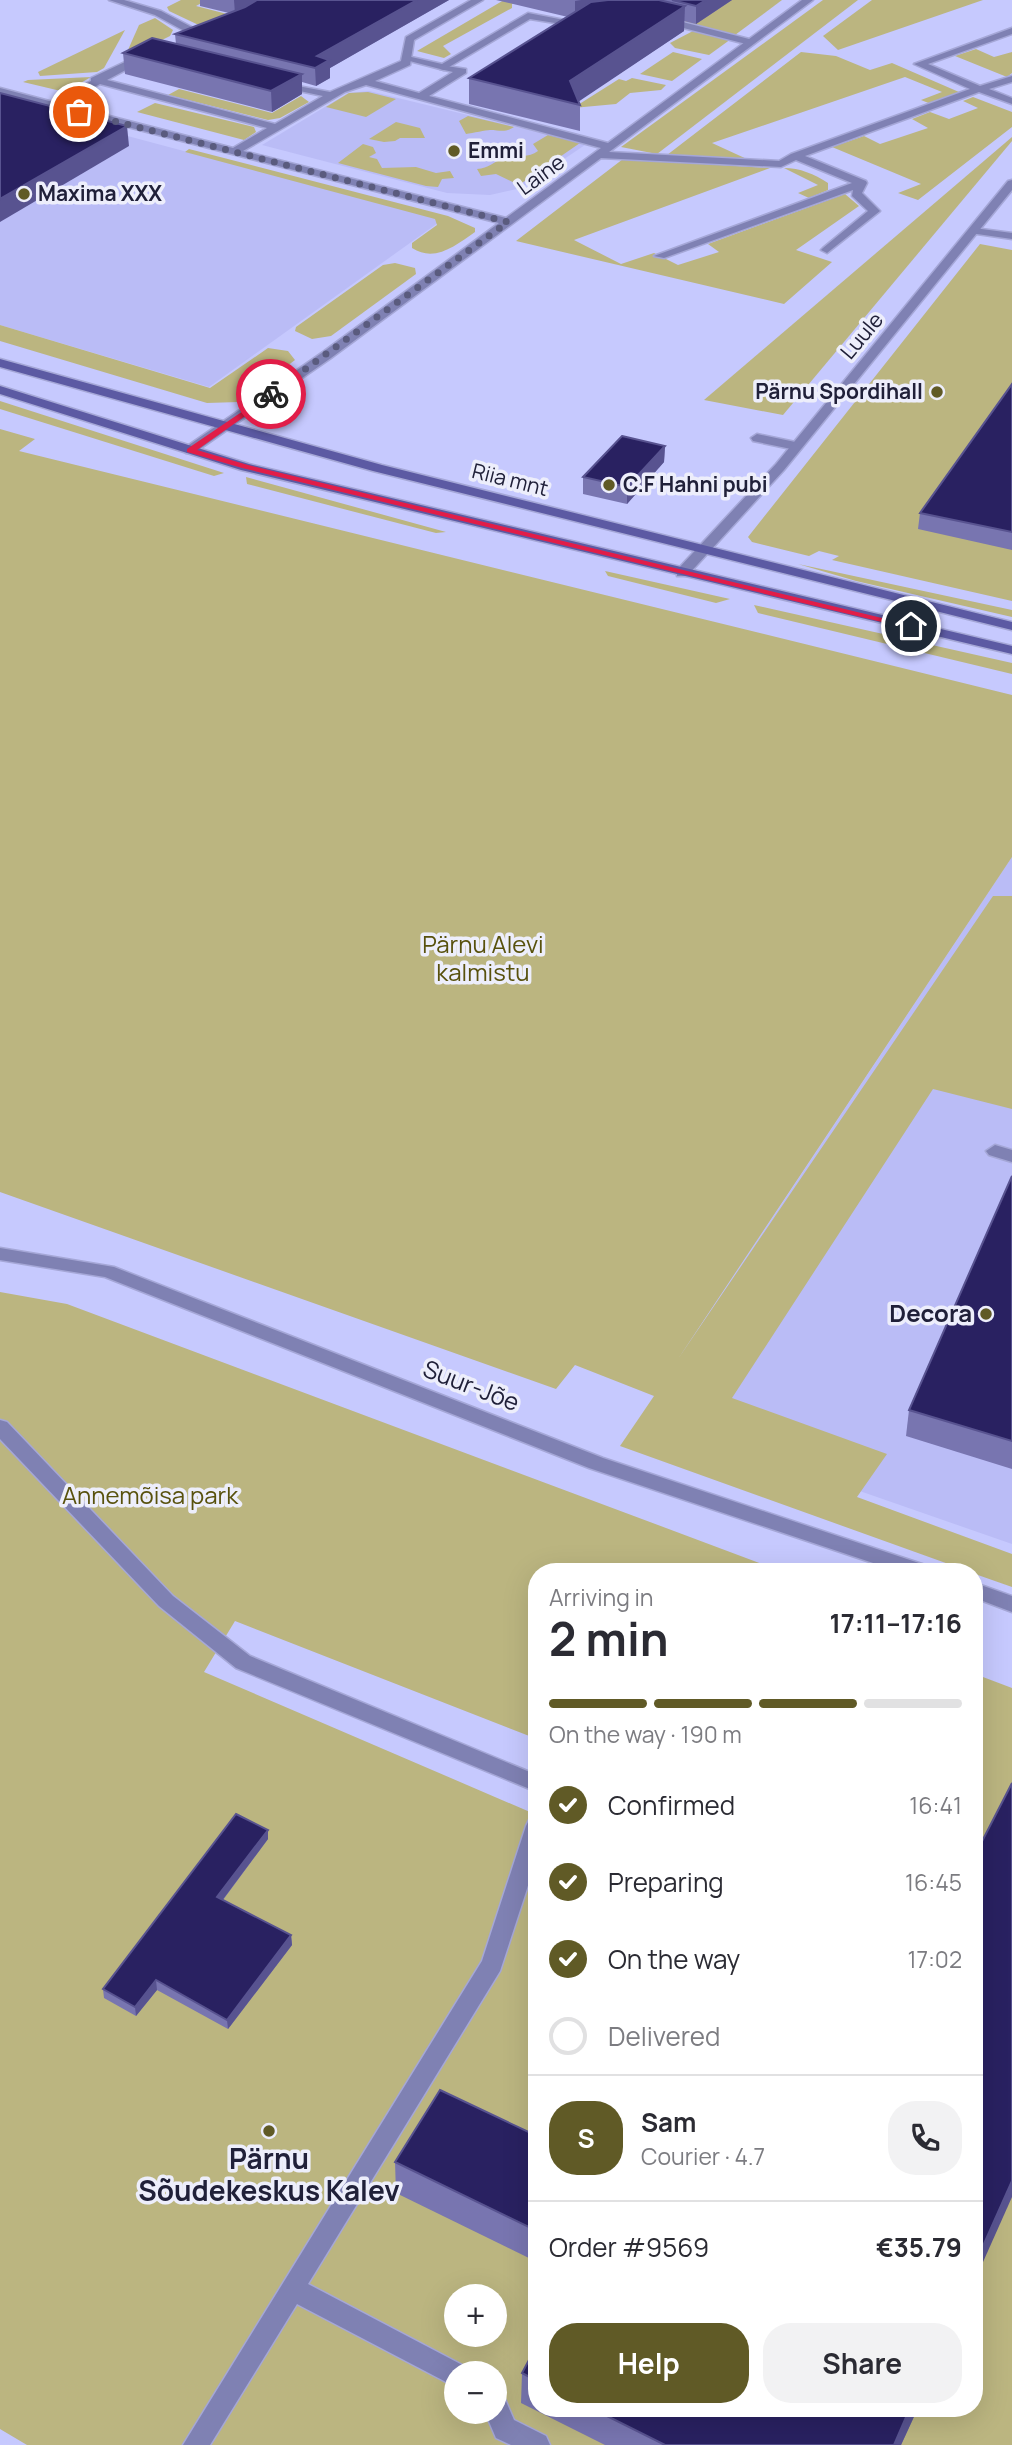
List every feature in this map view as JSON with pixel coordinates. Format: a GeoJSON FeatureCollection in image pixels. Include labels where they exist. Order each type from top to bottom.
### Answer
{"type":"FeatureCollection","features":[{"type":"Feature","properties":{"kind":"main road","name":"Riia mnt"},"geometry":{"type":"LineString","coordinates":[[0,363],[223,428],[702,552],[1012,626]]}},
{"type":"Feature","properties":{"kind":"main road"},"geometry":{"type":"LineString","coordinates":[[0,390],[258,470],[1012,650]]}},
{"type":"Feature","properties":{"kind":"street"},"geometry":{"type":"LineString","coordinates":[[114,0],[158,13],[208,35],[191,42]]}},
{"type":"Feature","properties":{"kind":"street"},"geometry":{"type":"LineString","coordinates":[[233,152],[331,95],[406,64],[410,39],[478,0]]}},
{"type":"Feature","properties":{"kind":"street","name":"Laine"},"geometry":{"type":"LineString","coordinates":[[190,450],[327,355],[808,0]]}},
{"type":"Feature","properties":{"kind":"street"},"geometry":{"type":"LineString","coordinates":[[444,67],[528,16],[555,22],[587,23]]}},
{"type":"Feature","properties":{"kind":"street"},"geometry":{"type":"LineString","coordinates":[[649,17],[750,42]]}},
{"type":"Feature","properties":{"kind":"street"},"geometry":{"type":"LineString","coordinates":[[1012,31],[919,64],[1012,101]]}},
{"type":"Feature","properties":{"kind":"street"},"geometry":{"type":"LineString","coordinates":[[54,105],[94,80],[151,52]]}},
{"type":"Feature","properties":{"kind":"street"},"geometry":{"type":"LineString","coordinates":[[407,59],[462,71],[420,97]]}},
{"type":"Feature","properties":{"kind":"street"},"geometry":{"type":"LineString","coordinates":[[601,155],[781,164],[795,156],[1012,79]]}},
{"type":"Feature","properties":{"kind":"street"},"geometry":{"type":"LineString","coordinates":[[94,80],[276,127]]}},
{"type":"Feature","properties":{"kind":"street"},"geometry":{"type":"LineString","coordinates":[[268,81],[331,95]]}},
{"type":"Feature","properties":{"kind":"street"},"geometry":{"type":"LineString","coordinates":[[366,82],[611,147]]}},
{"type":"Feature","properties":{"kind":"street"},"geometry":{"type":"LineString","coordinates":[[0,91],[508,222]]}},
{"type":"Feature","properties":{"kind":"street"},"geometry":{"type":"LineString","coordinates":[[795,156],[862,183]]}},
{"type":"Feature","properties":{"kind":"street"},"geometry":{"type":"LineString","coordinates":[[827,250],[875,211],[856,194],[862,183]]}},
{"type":"Feature","properties":{"kind":"street"},"geometry":{"type":"LineString","coordinates":[[660,257],[862,183]]}},
{"type":"Feature","properties":{"kind":"street","name":"Luule"},"geometry":{"type":"LineString","coordinates":[[682,573],[796,446],[1012,183]]}},
{"type":"Feature","properties":{"kind":"street"},"geometry":{"type":"LineString","coordinates":[[974,231],[1012,236]]}},
{"type":"Feature","properties":{"kind":"street"},"geometry":{"type":"LineString","coordinates":[[757,438],[796,446]]}},
{"type":"Feature","properties":{"kind":"street","name":"Suur-Jõe"},"geometry":{"type":"LineString","coordinates":[[0,1254],[108,1271],[596,1463],[897,1563]]}},
{"type":"Feature","properties":{"kind":"street"},"geometry":{"type":"LineString","coordinates":[[0,1427],[166,1601],[243,1662],[528,1780]]}},
{"type":"Feature","properties":{"kind":"street"},"geometry":{"type":"LineString","coordinates":[[983,1593],[1012,1604]]}},
{"type":"Feature","properties":{"kind":"street"},"geometry":{"type":"LineString","coordinates":[[196,2445],[492,1964],[528,1854]]}},
{"type":"Feature","properties":{"kind":"street"},"geometry":{"type":"LineString","coordinates":[[293,2289],[444,2368]]}},
{"type":"Feature","properties":{"kind":"street"},"geometry":{"type":"LineString","coordinates":[[503,2424],[505,2429],[537,2445]]}},
{"type":"Feature","properties":{"kind":"shaded area"},"geometry":{"type":"Polygon","coordinates":[[[369,91],[585,145],[521,188],[490,195],[447,193],[262,145],[348,93],[369,91]]]}},
{"type":"Feature","properties":{"kind":"shaded area"},"geometry":{"type":"Polygon","coordinates":[[[0,102],[442,220],[209,387],[0,325],[0,102]]]}},
{"type":"Feature","properties":{"kind":"shaded area"},"geometry":{"type":"Polygon","coordinates":[[[1012,857],[1012,1544],[647,1417],[654,1396],[1012,857]]]}},
{"type":"Feature","properties":{"kind":"green space"},"geometry":{"type":"Polygon","coordinates":[[[181,0],[207,0],[196,6],[231,15],[207,29],[169,11],[167,7],[181,0]]]}},
{"type":"Feature","properties":{"kind":"green space"},"geometry":{"type":"Polygon","coordinates":[[[504,0],[520,0],[512,4],[512,8],[443,46],[451,54],[444,58],[417,51],[504,0]]]}},
{"type":"Feature","properties":{"kind":"green space"},"geometry":{"type":"Polygon","coordinates":[[[615,0],[782,0],[735,35],[642,11],[615,0]]]}},
{"type":"Feature","properties":{"kind":"green space"},"geometry":{"type":"Polygon","coordinates":[[[823,0],[858,0],[657,154],[621,147],[823,0]]]}},
{"type":"Feature","properties":{"kind":"green space"},"geometry":{"type":"Polygon","coordinates":[[[872,0],[983,0],[838,50],[823,36],[872,0]]]}},
{"type":"Feature","properties":{"kind":"green space"},"geometry":{"type":"Polygon","coordinates":[[[155,18],[173,30],[170,36],[124,59],[139,25],[155,18]]]}},
{"type":"Feature","properties":{"kind":"green space"},"geometry":{"type":"Polygon","coordinates":[[[125,30],[104,68],[97,72],[40,76],[38,72],[125,30]]]}},
{"type":"Feature","properties":{"kind":"green space"},"geometry":{"type":"Polygon","coordinates":[[[693,31],[731,39],[709,55],[675,48],[670,43],[693,31]]]}},
{"type":"Feature","properties":{"kind":"green space"},"geometry":{"type":"Polygon","coordinates":[[[976,49],[994,57],[1012,52],[1012,73],[1007,77],[955,56],[976,49]]]}},
{"type":"Feature","properties":{"kind":"green space"},"geometry":{"type":"Polygon","coordinates":[[[673,52],[702,59],[672,81],[640,74],[673,52]]]}},
{"type":"Feature","properties":{"kind":"green space"},"geometry":{"type":"Polygon","coordinates":[[[801,52],[836,56],[870,70],[892,63],[959,92],[931,104],[921,100],[942,92],[905,77],[712,143],[749,160],[667,155],[801,52]]]}},
{"type":"Feature","properties":{"kind":"green space"},"geometry":{"type":"Polygon","coordinates":[[[91,77],[65,92],[23,82],[28,80],[91,77]]]}},
{"type":"Feature","properties":{"kind":"green space"},"geometry":{"type":"Polygon","coordinates":[[[632,78],[666,85],[661,90],[630,93],[616,104],[573,108],[619,79],[626,81],[632,78]]]}},
{"type":"Feature","properties":{"kind":"green space"},"geometry":{"type":"Polygon","coordinates":[[[179,89],[272,113],[301,96],[309,102],[280,118],[268,120],[168,95],[179,89]]]}},
{"type":"Feature","properties":{"kind":"green space"},"geometry":{"type":"Polygon","coordinates":[[[368,92],[396,99],[366,117],[326,107],[349,93],[368,92]]]}},
{"type":"Feature","properties":{"kind":"green space"},"geometry":{"type":"Polygon","coordinates":[[[973,97],[1012,112],[1012,127],[918,200],[898,193],[921,184],[832,147],[864,136],[880,144],[928,128],[912,119],[930,112],[949,119],[978,108],[963,101],[973,97]]]}},
{"type":"Feature","properties":{"kind":"green space"},"geometry":{"type":"Polygon","coordinates":[[[155,103],[254,127],[256,132],[244,140],[137,112],[155,103]]]}},
{"type":"Feature","properties":{"kind":"green space"},"geometry":{"type":"Polygon","coordinates":[[[468,116],[514,127],[505,131],[488,130],[466,134],[459,121],[468,116]]]}},
{"type":"Feature","properties":{"kind":"green space"},"geometry":{"type":"Polygon","coordinates":[[[396,122],[420,128],[425,138],[400,138],[384,142],[369,139],[396,122]]]}},
{"type":"Feature","properties":{"kind":"green space"},"geometry":{"type":"Polygon","coordinates":[[[548,135],[580,143],[519,185],[496,174],[481,176],[477,169],[504,158],[534,153],[538,151],[533,144],[548,135]]]}},
{"type":"Feature","properties":{"kind":"green space"},"geometry":{"type":"Polygon","coordinates":[[[1012,137],[1012,141],[783,415],[704,400],[1012,137]]]}},
{"type":"Feature","properties":{"kind":"green space"},"geometry":{"type":"Polygon","coordinates":[[[363,144],[373,147],[376,153],[369,157],[377,159],[382,168],[416,167],[436,173],[450,171],[454,178],[442,179],[438,187],[426,186],[338,163],[363,144]]]}},
{"type":"Feature","properties":{"kind":"green space"},"geometry":{"type":"Polygon","coordinates":[[[189,149],[448,216],[475,228],[475,232],[437,253],[421,252],[412,248],[412,243],[437,225],[435,219],[185,152],[189,149]]]}},
{"type":"Feature","properties":{"kind":"green space"},"geometry":{"type":"Polygon","coordinates":[[[623,159],[770,168],[574,240],[621,264],[654,253],[678,265],[719,252],[708,244],[845,194],[859,206],[796,250],[832,262],[784,304],[516,241],[623,159]]]}},
{"type":"Feature","properties":{"kind":"green space"},"geometry":{"type":"Polygon","coordinates":[[[784,168],[801,170],[817,177],[828,183],[828,190],[809,198],[798,193],[818,185],[784,168]]]}},
{"type":"Feature","properties":{"kind":"green space","name":"Pärnu Spordihall"},"geometry":{"type":"Polygon","coordinates":[[[980,244],[1012,250],[1012,601],[832,560],[839,556],[819,551],[809,556],[752,542],[748,537],[980,244]]]}},
{"type":"Feature","properties":{"kind":"green space"},"geometry":{"type":"Polygon","coordinates":[[[395,263],[415,268],[416,274],[331,336],[312,339],[295,331],[296,327],[383,265],[395,263]]]}},
{"type":"Feature","properties":{"kind":"green space"},"geometry":{"type":"Polygon","coordinates":[[[0,325],[210,388],[268,348],[288,351],[295,360],[239,402],[207,403],[0,341],[0,325]]]}},
{"type":"Feature","properties":{"kind":"green space"},"geometry":{"type":"Polygon","coordinates":[[[0,401],[224,473],[214,476],[0,409],[0,401]]]}},
{"type":"Feature","properties":{"kind":"green space","name":"Pärnu Alevi kalmistu"},"geometry":{"type":"Polygon","coordinates":[[[0,429],[35,439],[19,451],[1012,695],[1012,857],[678,1359],[993,896],[1012,896],[1012,1109],[933,1089],[732,1398],[887,1454],[857,1497],[1012,1554],[1012,1587],[983,1577],[983,1563],[946,1563],[620,1446],[654,1396],[575,1365],[556,1389],[0,1192],[0,429]]]}},
{"type":"Feature","properties":{"kind":"green space"},"geometry":{"type":"Polygon","coordinates":[[[246,477],[446,532],[436,533],[247,484],[246,477]]]}},
{"type":"Feature","properties":{"kind":"green space"},"geometry":{"type":"Polygon","coordinates":[[[798,564],[1012,610],[1012,617],[856,581],[798,564]]]}},
{"type":"Feature","properties":{"kind":"green space"},"geometry":{"type":"Polygon","coordinates":[[[605,571],[730,599],[716,603],[608,576],[605,571]]]}},
{"type":"Feature","properties":{"kind":"green space"},"geometry":{"type":"Polygon","coordinates":[[[754,605],[1012,663],[1012,674],[758,613],[754,605]]]}},
{"type":"Feature","properties":{"kind":"green space","name":"Pärnu Sõudekeskus Kalev"},"geometry":{"type":"Polygon","coordinates":[[[0,1292],[67,1304],[760,1563],[528,1563],[528,1735],[235,1621],[204,1672],[528,1811],[528,2417],[983,2417],[983,1677],[1012,1688],[1012,2445],[27,2445],[0,2429],[0,1292]]]}},
{"type":"Feature","properties":{"kind":"building"},"geometry":{"type":"Polygon","coordinates":[[[257,0],[417,0],[317,56],[329,60],[315,68],[175,34],[257,0]]]}},
{"type":"Feature","properties":{"kind":"building"},"geometry":{"type":"Polygon","coordinates":[[[659,0],[685,6],[570,81],[580,105],[469,78],[591,2],[659,0]]]}},
{"type":"Feature","properties":{"kind":"building"},"geometry":{"type":"Polygon","coordinates":[[[672,0],[706,0],[696,6],[672,0]]]}},
{"type":"Feature","properties":{"kind":"building"},"geometry":{"type":"Polygon","coordinates":[[[152,38],[302,74],[271,91],[123,53],[152,38]]]}},
{"type":"Feature","properties":{"kind":"building","name":"Maxima XXX"},"geometry":{"type":"Polygon","coordinates":[[[0,93],[127,126],[0,199],[0,93]]]}},
{"type":"Feature","properties":{"kind":"building"},"geometry":{"type":"Polygon","coordinates":[[[1012,384],[1012,532],[920,513],[1012,384]]]}},
{"type":"Feature","properties":{"kind":"building"},"geometry":{"type":"Polygon","coordinates":[[[622,436],[665,446],[627,487],[583,477],[622,436]]]}},
{"type":"Feature","properties":{"kind":"building","name":"Decora"},"geometry":{"type":"Polygon","coordinates":[[[1012,1176],[1012,1441],[909,1410],[1012,1176]]]}},
{"type":"Feature","properties":{"kind":"building"},"geometry":{"type":"Polygon","coordinates":[[[1012,1783],[1012,2181],[983,2246],[983,1839],[1012,1783]]]}},
{"type":"Feature","properties":{"kind":"building"},"geometry":{"type":"Polygon","coordinates":[[[236,1814],[268,1830],[217,1897],[291,1935],[227,2020],[156,1980],[135,2007],[103,1989],[236,1814]]]}},
{"type":"Feature","properties":{"kind":"building"},"geometry":{"type":"Polygon","coordinates":[[[440,2090],[528,2132],[528,2227],[395,2162],[440,2090]]]}},
{"type":"Feature","properties":{"kind":"building"},"geometry":{"type":"Polygon","coordinates":[[[528,2362],[528,2376],[522,2373],[528,2362]]]}},
{"type":"Feature","properties":{"kind":"building"},"geometry":{"type":"Polygon","coordinates":[[[609,2417],[906,2417],[894,2445],[665,2445],[609,2417]]]}},
{"type":"Feature","properties":{"kind":"way so far"},"geometry":{"type":"LineString","coordinates":[[79,112],[508,222],[271,394]]}},
{"type":"Feature","properties":{"kind":"place","name":"Emmi"},"geometry":{"type":"Point","coordinates":[454,151]}},
{"type":"Feature","properties":{"kind":"place","name":"Maxima XXX"},"geometry":{"type":"Point","coordinates":[24,194]}},
{"type":"Feature","properties":{"kind":"place","name":"Pärnu Spordihall"},"geometry":{"type":"Point","coordinates":[937,392]}},
{"type":"Feature","properties":{"kind":"place","name":"C.F Hahni pubi"},"geometry":{"type":"Point","coordinates":[609,485]}},
{"type":"Feature","properties":{"kind":"place","name":"Decora"},"geometry":{"type":"Point","coordinates":[986,1314]}},
{"type":"Feature","properties":{"kind":"place","name":"Pärnu Sõudekeskus Kalev"},"geometry":{"type":"Point","coordinates":[269,2131]}},
{"type":"Feature","properties":{"kind":"route"},"geometry":{"type":"LineString","coordinates":[[271,394],[190,450],[245,467],[911,626]]}},
{"type":"Feature","properties":{"kind":"park label","name":"Annemõisa park"},"geometry":{"type":"Point","coordinates":[150,1496]}}]}
